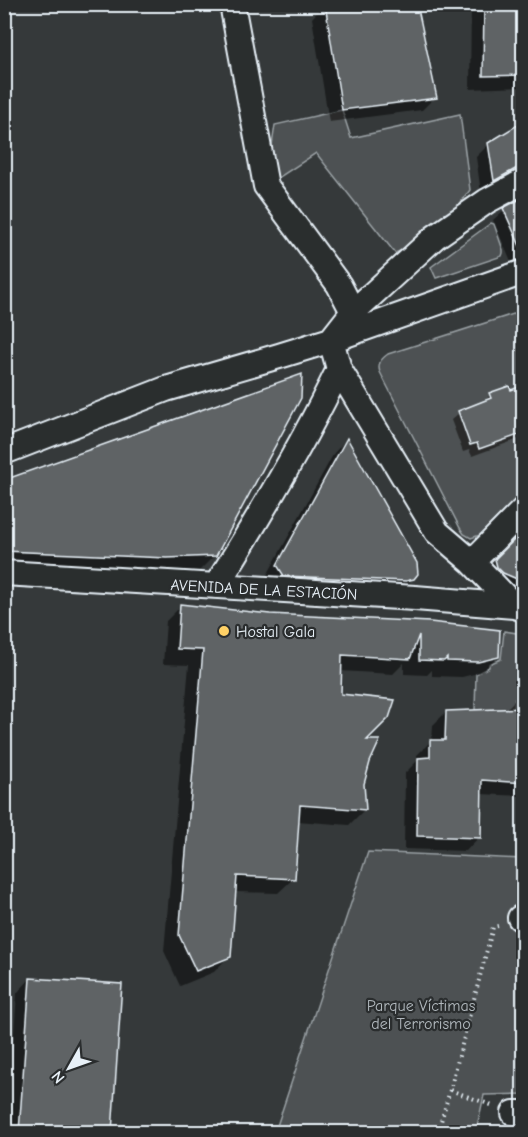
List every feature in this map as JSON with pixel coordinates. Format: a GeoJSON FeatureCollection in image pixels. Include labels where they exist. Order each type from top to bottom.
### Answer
{"type":"FeatureCollection","features":[{"type":"Feature","properties":{"kind":"street"},"geometry":{"type":"LineString","coordinates":[[232,4],[266,186],[339,285],[353,312]]}},
{"type":"Feature","properties":{"kind":"street"},"geometry":{"type":"LineString","coordinates":[[331,340],[353,312],[435,237],[487,201],[524,181]]}},
{"type":"Feature","properties":{"kind":"street"},"geometry":{"type":"LineString","coordinates":[[4,452],[166,389],[331,340],[524,272]]}},
{"type":"Feature","properties":{"kind":"street"},"geometry":{"type":"LineString","coordinates":[[331,340],[339,369],[437,532],[519,608]]}},
{"type":"Feature","properties":{"kind":"street"},"geometry":{"type":"LineString","coordinates":[[216,586],[274,489],[339,369]]}},
{"type":"Feature","properties":{"kind":"street"},"geometry":{"type":"LineString","coordinates":[[472,562],[524,509]]}},
{"type":"Feature","properties":{"kind":"street","name":"AVENIDA DE LA ESTACIÓN"},"geometry":{"type":"LineString","coordinates":[[4,573],[415,598],[519,608]]}},
{"type":"Feature","properties":{"kind":"path"},"geometry":{"type":"LineString","coordinates":[[438,1132],[493,927],[522,917]]}},
{"type":"Feature","properties":{"kind":"path"},"geometry":{"type":"LineString","coordinates":[[450,1090],[519,1113]]}},
{"type":"Feature","properties":{"kind":"green space"},"geometry":{"type":"Polygon","coordinates":[[[342,110],[351,138],[460,114],[470,190],[435,237],[395,253],[316,153],[266,186],[275,125],[342,110]]]}},
{"type":"Feature","properties":{"kind":"green space"},"geometry":{"type":"Polygon","coordinates":[[[491,223],[494,224],[503,250],[502,256],[436,278],[431,267],[491,223]]]}},
{"type":"Feature","properties":{"kind":"green space"},"geometry":{"type":"Polygon","coordinates":[[[523,311],[523,492],[480,535],[471,538],[460,528],[380,372],[379,364],[388,354],[523,311]]]}},
{"type":"Feature","properties":{"kind":"green space"},"geometry":{"type":"Polygon","coordinates":[[[504,631],[523,634],[523,699],[515,699],[514,709],[475,710],[476,674],[489,667],[489,664],[501,659],[504,631]]]}},
{"type":"Feature","properties":{"kind":"green space","name":"Parque Víctimas del Terrorismo"},"geometry":{"type":"Polygon","coordinates":[[[368,852],[523,859],[523,1094],[484,1095],[476,1132],[275,1132],[368,852]]]}},
{"type":"Feature","properties":{"kind":"building"},"geometry":{"type":"Polygon","coordinates":[[[325,4],[417,4],[437,98],[342,110],[325,4]]]}},
{"type":"Feature","properties":{"kind":"building"},"geometry":{"type":"Polygon","coordinates":[[[484,4],[524,4],[524,75],[483,76],[484,4]]]}},
{"type":"Feature","properties":{"kind":"building"},"geometry":{"type":"Polygon","coordinates":[[[524,121],[524,167],[517,168],[494,181],[488,143],[524,121]]]}},
{"type":"Feature","properties":{"kind":"building"},"geometry":{"type":"Polygon","coordinates":[[[524,197],[524,255],[503,208],[524,197]]]}},
{"type":"Feature","properties":{"kind":"building"},"geometry":{"type":"Polygon","coordinates":[[[302,374],[301,398],[216,556],[167,558],[4,551],[4,480],[302,374]]]}},
{"type":"Feature","properties":{"kind":"building"},"geometry":{"type":"Polygon","coordinates":[[[524,385],[524,433],[479,449],[477,443],[470,445],[458,411],[491,398],[489,393],[509,386],[511,390],[524,385]]]}},
{"type":"Feature","properties":{"kind":"building"},"geometry":{"type":"Polygon","coordinates":[[[347,438],[417,563],[418,574],[414,579],[406,581],[284,576],[277,565],[347,438]]]}},
{"type":"Feature","properties":{"kind":"building"},"geometry":{"type":"Polygon","coordinates":[[[524,530],[524,582],[503,573],[497,567],[495,559],[524,530]]]}},
{"type":"Feature","properties":{"kind":"building"},"geometry":{"type":"Polygon","coordinates":[[[180,604],[270,614],[430,622],[500,630],[499,657],[478,662],[447,661],[447,658],[444,661],[419,660],[419,635],[410,659],[342,655],[341,694],[395,700],[389,718],[367,740],[380,740],[370,762],[364,784],[366,810],[300,805],[295,879],[237,876],[231,957],[196,971],[179,935],[203,650],[177,649],[180,604]]]}},
{"type":"Feature","properties":{"kind":"building"},"geometry":{"type":"Polygon","coordinates":[[[524,708],[524,783],[482,780],[481,838],[417,836],[418,758],[430,757],[430,740],[445,740],[446,711],[524,708]]]}},
{"type":"Feature","properties":{"kind":"building"},"geometry":{"type":"Polygon","coordinates":[[[30,978],[122,984],[112,1132],[19,1132],[30,978]]]}},
{"type":"Feature","properties":{"kind":"place","name":"Hostal Gala"},"geometry":{"type":"Point","coordinates":[224,631]}}]}
